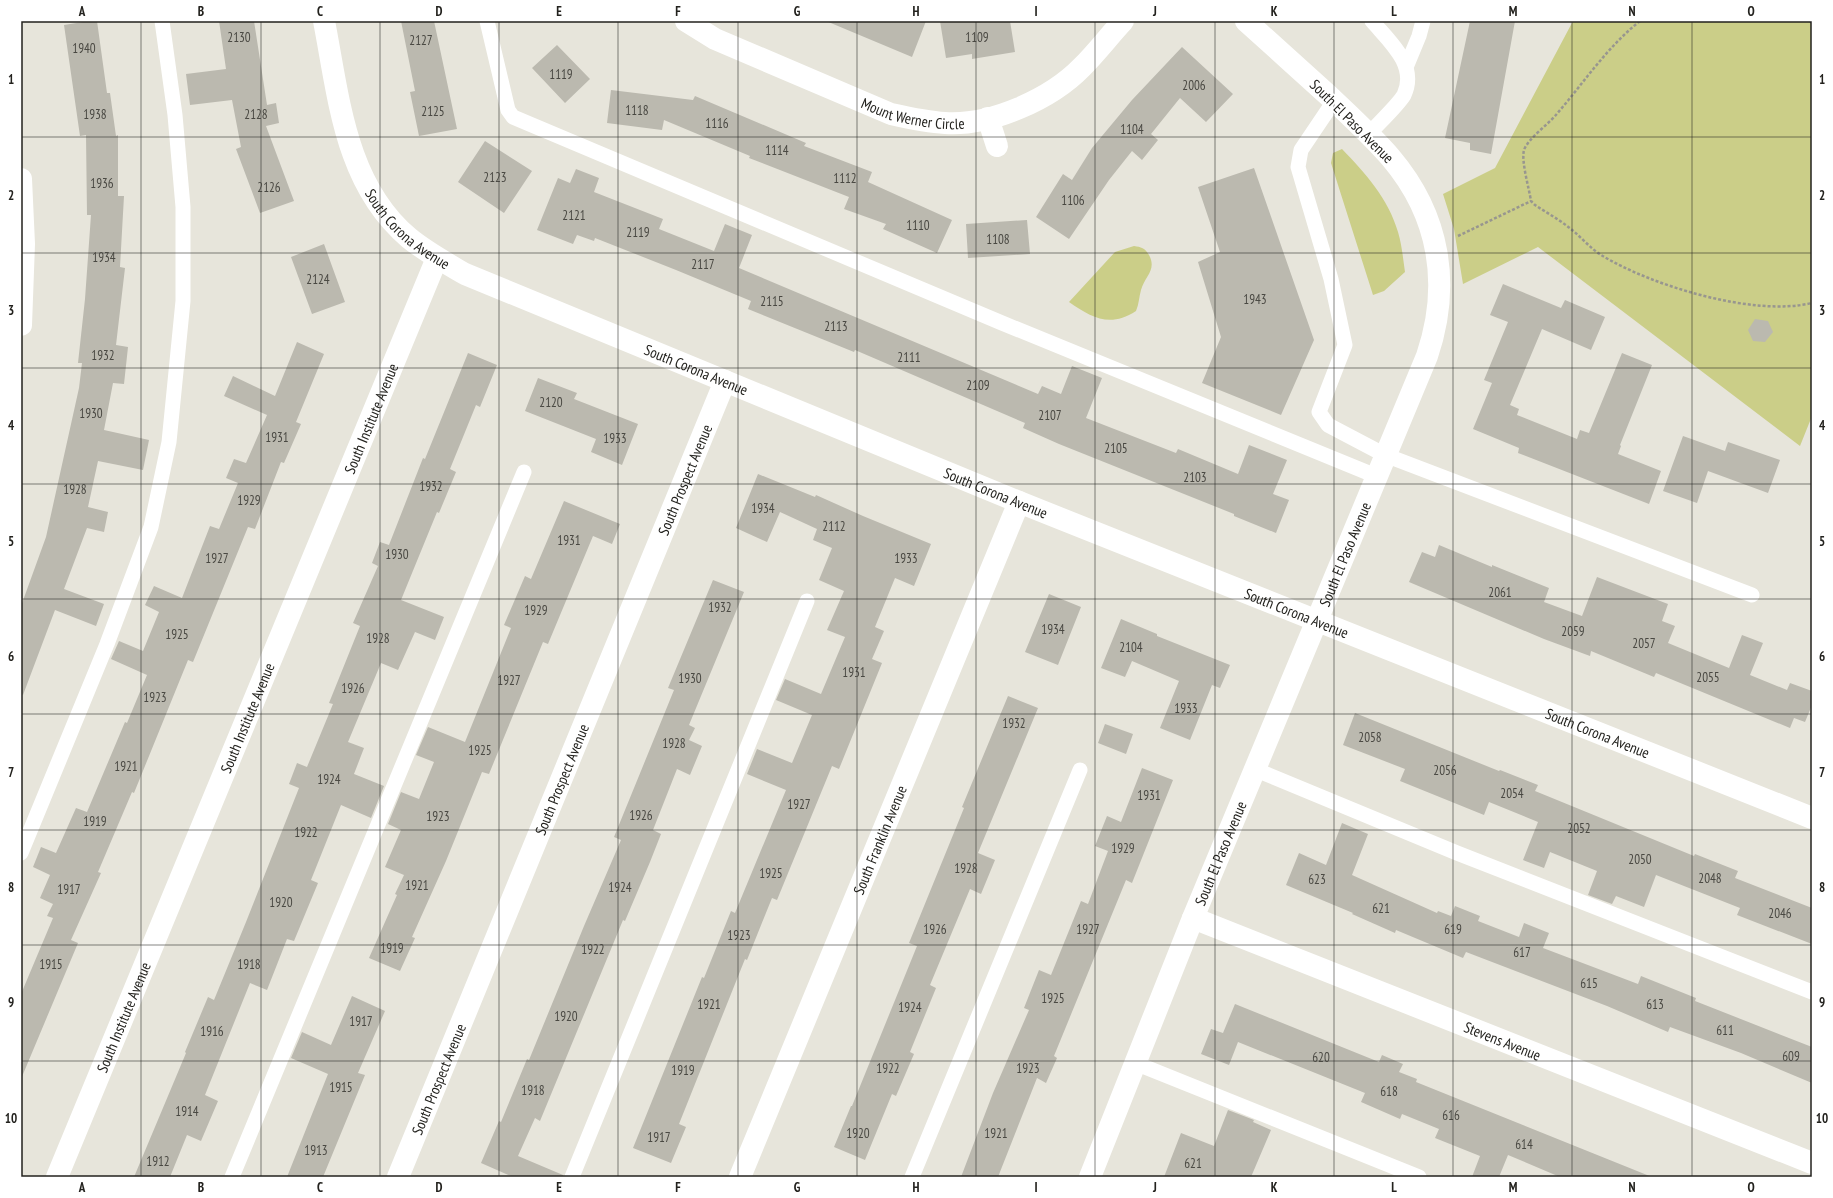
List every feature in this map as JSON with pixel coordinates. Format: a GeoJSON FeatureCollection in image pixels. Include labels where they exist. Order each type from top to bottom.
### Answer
{"type":"FeatureCollection","features":[{"type":"Feature","properties":{"kind":"street","name":"South Corona Avenue"},"geometry":{"type":"LineString","coordinates":[[324,21],[343,121],[353,155],[365,184],[388,215],[409,237],[437,258],[465,274],[1019,502],[1812,818]]}},
{"type":"Feature","properties":{"kind":"street","name":"Mount Werner Circle"},"geometry":{"type":"LineString","coordinates":[[686,21],[715,39],[891,114],[921,121],[947,124],[988,118],[1035,101],[1056,88],[1082,68],[1122,21]]}},
{"type":"Feature","properties":{"kind":"street","name":"South El Paso Avenue"},"geometry":{"type":"LineString","coordinates":[[1090,1177],[1193,918],[1434,335],[1439,310],[1440,274],[1435,243],[1425,212],[1416,194],[1392,158],[1334,101],[1246,21]]}},
{"type":"Feature","properties":{"kind":"street"},"geometry":{"type":"LineString","coordinates":[[988,118],[997,146]]}},
{"type":"Feature","properties":{"kind":"street"},"geometry":{"type":"LineString","coordinates":[[21,179],[24,244],[21,325]]}},
{"type":"Feature","properties":{"kind":"street","name":"South Institute Avenue"},"geometry":{"type":"LineString","coordinates":[[57,1177],[437,258]]}},
{"type":"Feature","properties":{"kind":"street","name":"South Prospect Avenue"},"geometry":{"type":"LineString","coordinates":[[398,1177],[725,381]]}},
{"type":"Feature","properties":{"kind":"street","name":"South Franklin Avenue"},"geometry":{"type":"LineString","coordinates":[[740,1177],[1019,502]]}},
{"type":"Feature","properties":{"kind":"street","name":"Stevens Avenue"},"geometry":{"type":"LineString","coordinates":[[1193,918],[1812,1163]]}},
{"type":"Feature","properties":{"kind":"lane"},"geometry":{"type":"LineString","coordinates":[[21,853],[107,644],[151,527],[169,442],[183,301],[183,207],[175,115],[162,21]]}},
{"type":"Feature","properties":{"kind":"lane"},"geometry":{"type":"LineString","coordinates":[[486,21],[508,110],[513,117],[1002,323],[1376,476]]}},
{"type":"Feature","properties":{"kind":"lane"},"geometry":{"type":"LineString","coordinates":[[1372,21],[1396,48],[1407,65]]}},
{"type":"Feature","properties":{"kind":"lane"},"geometry":{"type":"LineString","coordinates":[[1369,134],[1404,95],[1407,78],[1407,65],[1420,36],[1423,21]]}},
{"type":"Feature","properties":{"kind":"lane"},"geometry":{"type":"LineString","coordinates":[[1334,101],[1301,150],[1298,167],[1331,279],[1345,344],[1319,412],[1328,425],[1385,455],[1752,595]]}},
{"type":"Feature","properties":{"kind":"lane"},"geometry":{"type":"LineString","coordinates":[[232,1177],[524,472]]}},
{"type":"Feature","properties":{"kind":"lane"},"geometry":{"type":"LineString","coordinates":[[572,1177],[807,601]]}},
{"type":"Feature","properties":{"kind":"lane"},"geometry":{"type":"LineString","coordinates":[[1254,769],[1457,853],[1812,992]]}},
{"type":"Feature","properties":{"kind":"lane"},"geometry":{"type":"LineString","coordinates":[[912,1177],[1080,770]]}},
{"type":"Feature","properties":{"kind":"lane"},"geometry":{"type":"LineString","coordinates":[[1135,1063],[1419,1177]]}},
{"type":"Feature","properties":{"kind":"path"},"geometry":{"type":"LineString","coordinates":[[1640,21],[1616,43],[1583,80],[1561,110],[1527,145],[1524,152],[1524,159],[1531,201],[1569,228],[1601,254],[1636,272],[1670,286],[1713,298],[1755,305],[1799,306],[1812,303]]}},
{"type":"Feature","properties":{"kind":"path"},"geometry":{"type":"LineString","coordinates":[[1452,239],[1531,201]]}},
{"type":"Feature","properties":{"kind":"green space"},"geometry":{"type":"Polygon","coordinates":[[[1573,21],[1812,21],[1812,416],[1800,446],[1538,247],[1463,284],[1454,229],[1443,194],[1495,168],[1573,21]]]}},
{"type":"Feature","properties":{"kind":"green space"},"geometry":{"type":"Polygon","coordinates":[[[1342,149],[1368,177],[1382,197],[1394,220],[1398,232],[1405,272],[1384,291],[1373,295],[1331,163],[1333,153],[1342,149]]]}},
{"type":"Feature","properties":{"kind":"green space"},"geometry":{"type":"Polygon","coordinates":[[[1134,246],[1141,247],[1146,251],[1152,265],[1150,273],[1141,290],[1136,311],[1118,319],[1101,319],[1086,313],[1069,302],[1115,252],[1134,246]]]}},
{"type":"Feature","properties":{"kind":"building"},"geometry":{"type":"Polygon","coordinates":[[[97,21],[107,93],[110,93],[116,136],[118,135],[118,196],[124,196],[120,267],[125,268],[116,345],[128,347],[124,384],[113,383],[104,430],[149,440],[143,470],[98,461],[88,507],[108,512],[104,532],[87,528],[64,589],[104,604],[96,626],[55,610],[23,695],[21,694],[21,606],[46,537],[79,388],[82,363],[78,363],[85,299],[91,215],[87,215],[86,135],[80,136],[64,25],[97,21]]]}},
{"type":"Feature","properties":{"kind":"building"},"geometry":{"type":"Polygon","coordinates":[[[219,21],[254,21],[267,105],[276,103],[279,123],[266,126],[294,201],[260,213],[236,149],[241,147],[232,100],[190,105],[186,74],[226,69],[219,21]]]}},
{"type":"Feature","properties":{"kind":"building"},"geometry":{"type":"Polygon","coordinates":[[[401,21],[434,21],[457,129],[419,136],[410,92],[415,91],[401,21]]]}},
{"type":"Feature","properties":{"kind":"building"},"geometry":{"type":"Polygon","coordinates":[[[826,21],[926,21],[912,57],[826,21]]]}},
{"type":"Feature","properties":{"kind":"building"},"geometry":{"type":"Polygon","coordinates":[[[940,21],[1010,21],[1015,52],[972,59],[972,54],[946,58],[940,21]]]}},
{"type":"Feature","properties":{"kind":"building"},"geometry":{"type":"Polygon","coordinates":[[[1470,21],[1515,21],[1491,154],[1470,150],[1470,143],[1445,138],[1470,21]]]}},
{"type":"Feature","properties":{"kind":"building"},"geometry":{"type":"Polygon","coordinates":[[[557,45],[590,79],[565,103],[532,68],[557,45]]]}},
{"type":"Feature","properties":{"kind":"building"},"geometry":{"type":"Polygon","coordinates":[[[1182,47],[1233,94],[1206,122],[1180,98],[1151,134],[1158,140],[1142,160],[1132,151],[1109,180],[1069,239],[1036,217],[1063,174],[1072,180],[1092,148],[1132,100],[1182,47]]]}},
{"type":"Feature","properties":{"kind":"building"},"geometry":{"type":"Polygon","coordinates":[[[611,90],[693,100],[695,96],[806,143],[804,146],[872,172],[868,182],[952,220],[937,253],[883,229],[886,224],[844,209],[849,197],[749,158],[750,156],[664,120],[662,130],[607,123],[611,90]]]}},
{"type":"Feature","properties":{"kind":"building"},"geometry":{"type":"Polygon","coordinates":[[[485,141],[532,171],[504,213],[458,182],[485,141]]]}},
{"type":"Feature","properties":{"kind":"building"},"geometry":{"type":"Polygon","coordinates":[[[1254,168],[1314,340],[1281,415],[1202,383],[1221,337],[1198,262],[1220,252],[1198,187],[1254,168]]]}},
{"type":"Feature","properties":{"kind":"building"},"geometry":{"type":"Polygon","coordinates":[[[576,169],[599,178],[594,192],[663,219],[659,229],[714,251],[725,224],[752,235],[739,268],[1038,394],[1042,386],[1061,394],[1072,366],[1102,378],[1086,418],[1176,453],[1178,449],[1238,474],[1249,445],[1287,460],[1273,494],[1289,500],[1276,533],[1234,516],[1234,514],[1059,444],[1023,428],[1025,423],[855,350],[854,352],[748,309],[751,301],[676,270],[595,238],[594,241],[577,235],[573,244],[537,230],[558,178],[570,183],[576,169]]]}},
{"type":"Feature","properties":{"kind":"building"},"geometry":{"type":"Polygon","coordinates":[[[1027,220],[1030,254],[968,258],[966,224],[1027,220]]]}},
{"type":"Feature","properties":{"kind":"building"},"geometry":{"type":"Polygon","coordinates":[[[324,244],[345,302],[312,314],[291,257],[324,244]]]}},
{"type":"Feature","properties":{"kind":"building"},"geometry":{"type":"Polygon","coordinates":[[[1503,284],[1561,308],[1565,300],[1605,317],[1591,350],[1542,329],[1510,405],[1519,409],[1517,415],[1577,439],[1580,430],[1589,433],[1622,353],[1652,365],[1620,445],[1618,454],[1661,471],[1649,504],[1518,453],[1519,448],[1473,429],[1492,383],[1484,380],[1508,322],[1490,315],[1503,284]]]}},
{"type":"Feature","properties":{"kind":"building"},"geometry":{"type":"Polygon","coordinates":[[[1755,319],[1768,321],[1773,332],[1765,342],[1753,341],[1748,330],[1755,319]]]}},
{"type":"Feature","properties":{"kind":"building"},"geometry":{"type":"Polygon","coordinates":[[[297,342],[324,354],[296,422],[301,424],[284,463],[281,462],[255,529],[248,527],[193,662],[188,660],[134,793],[132,792],[98,872],[101,873],[71,940],[78,943],[21,1079],[21,994],[53,918],[47,916],[53,904],[40,898],[50,875],[33,867],[41,847],[56,853],[76,808],[87,812],[125,722],[127,723],[147,675],[111,659],[119,641],[143,651],[159,612],[145,605],[154,586],[182,598],[210,526],[219,529],[238,483],[226,478],[234,459],[246,463],[267,415],[224,396],[233,376],[275,396],[297,342]]]}},
{"type":"Feature","properties":{"kind":"building"},"geometry":{"type":"Polygon","coordinates":[[[468,353],[497,365],[480,407],[476,405],[450,469],[456,472],[439,513],[437,512],[401,600],[444,617],[435,640],[415,632],[398,670],[381,663],[348,742],[364,748],[354,774],[384,786],[371,818],[341,805],[311,880],[318,883],[294,941],[287,939],[267,990],[250,983],[205,1095],[218,1101],[201,1141],[187,1135],[170,1177],[134,1177],[208,997],[214,1000],[299,788],[289,784],[297,763],[307,767],[333,704],[329,703],[360,626],[353,623],[378,566],[372,563],[380,542],[389,545],[423,458],[425,459],[468,353]]]}},
{"type":"Feature","properties":{"kind":"building"},"geometry":{"type":"Polygon","coordinates":[[[538,378],[577,393],[574,399],[638,424],[622,465],[591,452],[596,439],[525,411],[538,378]]]}},
{"type":"Feature","properties":{"kind":"building"},"geometry":{"type":"Polygon","coordinates":[[[1683,436],[1725,451],[1728,442],[1780,460],[1768,493],[1708,471],[1697,503],[1663,491],[1683,436]]]}},
{"type":"Feature","properties":{"kind":"building"},"geometry":{"type":"Polygon","coordinates":[[[758,474],[815,497],[816,495],[931,544],[914,586],[895,578],[875,627],[884,631],[872,659],[882,663],[839,769],[832,766],[777,900],[772,898],[747,960],[745,959],[679,1124],[686,1127],[671,1163],[633,1148],[702,977],[704,978],[731,911],[735,913],[786,790],[747,774],[757,749],[792,763],[812,715],[776,700],[785,679],[821,694],[845,637],[827,630],[844,591],[819,580],[832,548],[813,540],[817,529],[780,512],[767,542],[736,528],[758,474]]]}},
{"type":"Feature","properties":{"kind":"building"},"geometry":{"type":"Polygon","coordinates":[[[564,501],[620,524],[612,544],[593,536],[548,644],[543,642],[489,774],[482,772],[446,861],[412,937],[415,938],[400,971],[369,958],[397,895],[395,894],[404,875],[385,867],[401,830],[388,824],[401,792],[419,799],[434,762],[416,755],[428,727],[465,742],[511,628],[504,625],[525,576],[531,579],[564,501]]]}},
{"type":"Feature","properties":{"kind":"building"},"geometry":{"type":"Polygon","coordinates":[[[1439,545],[1549,588],[1544,602],[1582,616],[1597,577],[1668,604],[1662,621],[1675,626],[1668,643],[1729,668],[1742,635],[1763,643],[1750,675],[1787,690],[1790,683],[1812,691],[1812,705],[1805,722],[1794,718],[1790,728],[1656,673],[1654,677],[1591,651],[1590,656],[1544,639],[1409,582],[1422,552],[1435,557],[1439,545]]]}},
{"type":"Feature","properties":{"kind":"building"},"geometry":{"type":"Polygon","coordinates":[[[713,580],[744,592],[689,725],[695,728],[689,740],[702,746],[690,775],[677,769],[653,830],[661,834],[650,862],[625,921],[623,920],[540,1121],[535,1118],[518,1156],[563,1175],[563,1177],[513,1177],[481,1163],[499,1121],[501,1122],[527,1059],[529,1060],[621,840],[614,837],[674,690],[668,688],[713,580]]]}},
{"type":"Feature","properties":{"kind":"building"},"geometry":{"type":"Polygon","coordinates":[[[1049,594],[1081,607],[1058,665],[1025,652],[1049,594]]]}},
{"type":"Feature","properties":{"kind":"building"},"geometry":{"type":"Polygon","coordinates":[[[1121,619],[1157,634],[1157,636],[1230,665],[1220,688],[1212,685],[1190,740],[1160,728],[1179,681],[1132,661],[1125,677],[1101,668],[1121,619]]]}},
{"type":"Feature","properties":{"kind":"building"},"geometry":{"type":"Polygon","coordinates":[[[1008,696],[1038,708],[978,853],[995,860],[981,894],[970,889],[930,985],[936,988],[910,1052],[914,1054],[896,1096],[892,1094],[865,1160],[834,1147],[917,946],[909,943],[964,808],[962,807],[1008,696]]]}},
{"type":"Feature","properties":{"kind":"building"},"geometry":{"type":"Polygon","coordinates":[[[1355,713],[1499,771],[1500,770],[1538,785],[1535,791],[1694,856],[1695,854],[1738,871],[1735,878],[1812,908],[1812,944],[1737,915],[1740,908],[1656,875],[1644,907],[1616,896],[1612,904],[1588,895],[1597,871],[1550,852],[1544,868],[1523,860],[1538,822],[1489,802],[1484,815],[1400,781],[1405,769],[1343,745],[1355,713]]]}},
{"type":"Feature","properties":{"kind":"building"},"geometry":{"type":"Polygon","coordinates":[[[1105,724],[1133,734],[1126,754],[1098,743],[1105,724]]]}},
{"type":"Feature","properties":{"kind":"building"},"geometry":{"type":"Polygon","coordinates":[[[1142,768],[1173,780],[1132,883],[1126,880],[1054,1056],[1057,1058],[1046,1083],[1037,1078],[998,1177],[961,1177],[993,1093],[1029,1010],[1024,1008],[1039,970],[1051,975],[1081,901],[1088,904],[1108,851],[1095,846],[1107,816],[1121,822],[1142,768]]]}},
{"type":"Feature","properties":{"kind":"building"},"geometry":{"type":"Polygon","coordinates":[[[1342,823],[1368,834],[1352,875],[1437,913],[1438,911],[1451,916],[1455,906],[1480,916],[1478,921],[1519,937],[1524,923],[1549,933],[1543,948],[1638,984],[1641,976],[1696,998],[1695,1001],[1812,1047],[1812,1083],[1741,1053],[1670,1027],[1668,1032],[1607,1006],[1466,952],[1463,958],[1396,930],[1395,933],[1352,914],[1353,913],[1286,885],[1299,853],[1326,865],[1342,823]]]}},
{"type":"Feature","properties":{"kind":"building"},"geometry":{"type":"Polygon","coordinates":[[[352,996],[385,1011],[358,1073],[365,1075],[323,1177],[287,1177],[328,1074],[291,1058],[302,1032],[331,1045],[352,996]]]}},
{"type":"Feature","properties":{"kind":"building"},"geometry":{"type":"Polygon","coordinates":[[[1235,1004],[1379,1062],[1382,1055],[1403,1064],[1399,1072],[1417,1079],[1416,1082],[1652,1177],[1560,1177],[1508,1155],[1499,1177],[1472,1177],[1480,1156],[1435,1138],[1439,1129],[1402,1114],[1400,1119],[1361,1102],[1365,1093],[1238,1042],[1229,1065],[1201,1054],[1211,1029],[1223,1033],[1235,1004]]]}},
{"type":"Feature","properties":{"kind":"building"},"geometry":{"type":"Polygon","coordinates":[[[1228,1110],[1254,1120],[1253,1122],[1271,1130],[1251,1177],[1164,1177],[1181,1133],[1214,1146],[1228,1110]]]}}]}
